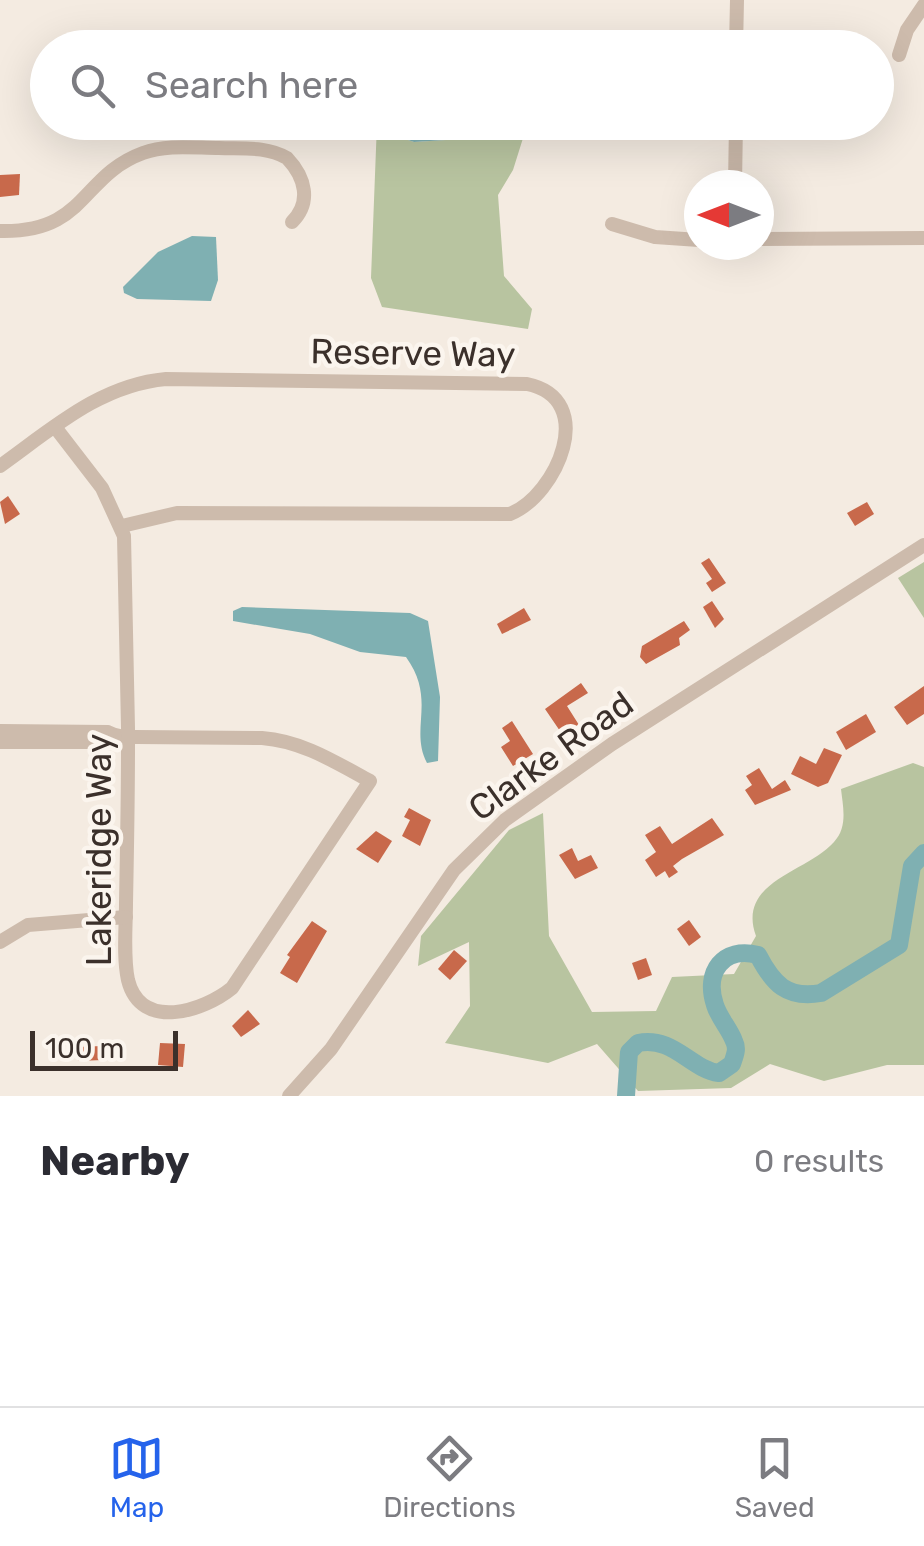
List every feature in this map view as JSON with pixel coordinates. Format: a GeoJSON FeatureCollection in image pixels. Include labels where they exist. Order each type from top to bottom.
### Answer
{"type":"FeatureCollection","features":[{"type":"Feature","properties":{"kind":"street"},"geometry":{"type":"LineString","coordinates":[[736,0],[736,30]]}},
{"type":"Feature","properties":{"kind":"street"},"geometry":{"type":"LineString","coordinates":[[899,55],[907,30],[924,5]]}},
{"type":"Feature","properties":{"kind":"street"},"geometry":{"type":"LineString","coordinates":[[736,140],[736,170]]}},
{"type":"Feature","properties":{"kind":"street"},"geometry":{"type":"LineString","coordinates":[[0,231],[36,230],[60,221],[126,162],[140,154],[172,148],[259,149],[287,158],[302,177],[305,196],[303,208],[292,222]]}},
{"type":"Feature","properties":{"kind":"street"},"geometry":{"type":"LineString","coordinates":[[612,224],[654,237],[684,239]]}},
{"type":"Feature","properties":{"kind":"street"},"geometry":{"type":"LineString","coordinates":[[774,239],[924,238]]}},
{"type":"Feature","properties":{"kind":"street","name":"Reserve Way"},"geometry":{"type":"LineString","coordinates":[[0,466],[119,388],[166,379],[522,384],[550,394],[565,417],[565,440],[550,480],[530,503],[510,514],[177,512],[122,526]]}},
{"type":"Feature","properties":{"kind":"street","name":"Lakeridge Way"},"geometry":{"type":"LineString","coordinates":[[55,427],[102,488],[122,526],[127,570],[122,736],[128,980],[142,1002],[179,1013],[218,999],[245,972],[370,781],[313,750],[282,740],[122,736]]}},
{"type":"Feature","properties":{"kind":"street","name":"Clarke Road"},"geometry":{"type":"LineString","coordinates":[[289,1096],[330,1049],[454,870],[505,820],[612,744],[924,544]]}},
{"type":"Feature","properties":{"kind":"street"},"geometry":{"type":"LineString","coordinates":[[0,732],[108,732],[122,736]]}},
{"type":"Feature","properties":{"kind":"street"},"geometry":{"type":"LineString","coordinates":[[0,742],[109,742],[122,736]]}},
{"type":"Feature","properties":{"kind":"street"},"geometry":{"type":"LineString","coordinates":[[0,942],[28,926],[126,917]]}},
{"type":"Feature","properties":{"kind":"green space"},"geometry":{"type":"Polygon","coordinates":[[[376,140],[522,140],[513,170],[498,195],[504,276],[532,309],[528,329],[382,307],[371,278],[376,140]]]}},
{"type":"Feature","properties":{"kind":"green space"},"geometry":{"type":"Polygon","coordinates":[[[924,562],[924,618],[898,578],[924,562]]]}},
{"type":"Feature","properties":{"kind":"green space"},"geometry":{"type":"Polygon","coordinates":[[[913,763],[924,767],[924,1065],[887,1065],[824,1081],[770,1064],[731,1088],[638,1091],[597,1044],[548,1063],[445,1043],[470,1006],[469,942],[418,966],[421,936],[509,830],[543,813],[549,936],[592,1012],[656,1011],[672,977],[734,974],[756,936],[753,917],[756,902],[765,890],[822,852],[838,836],[844,817],[841,789],[913,763]]]}},
{"type":"Feature","properties":{"kind":"water"},"geometry":{"type":"Polygon","coordinates":[[[192,236],[216,237],[218,280],[211,301],[137,299],[124,293],[123,287],[158,252],[192,236]]]}},
{"type":"Feature","properties":{"kind":"water"},"geometry":{"type":"Polygon","coordinates":[[[242,607],[410,613],[428,621],[440,697],[438,761],[427,763],[422,750],[420,687],[406,657],[360,652],[310,634],[233,621],[233,611],[242,607]]]}},
{"type":"Feature","properties":{"kind":"building"},"geometry":{"type":"Polygon","coordinates":[[[20,174],[19,195],[0,197],[0,175],[20,174]]]}},
{"type":"Feature","properties":{"kind":"building"},"geometry":{"type":"Polygon","coordinates":[[[8,496],[20,514],[5,524],[0,502],[8,496]]]}},
{"type":"Feature","properties":{"kind":"building"},"geometry":{"type":"Polygon","coordinates":[[[867,502],[874,514],[855,526],[847,513],[867,502]]]}},
{"type":"Feature","properties":{"kind":"building"},"geometry":{"type":"Polygon","coordinates":[[[709,558],[726,583],[712,592],[706,583],[712,579],[701,563],[709,558]]]}},
{"type":"Feature","properties":{"kind":"building"},"geometry":{"type":"Polygon","coordinates":[[[712,601],[724,619],[715,628],[703,607],[712,601]]]}},
{"type":"Feature","properties":{"kind":"building"},"geometry":{"type":"Polygon","coordinates":[[[524,608],[531,620],[502,634],[497,624],[524,608]]]}},
{"type":"Feature","properties":{"kind":"building"},"geometry":{"type":"Polygon","coordinates":[[[684,621],[690,630],[679,638],[680,645],[646,664],[640,657],[642,646],[684,621]]]}},
{"type":"Feature","properties":{"kind":"building"},"geometry":{"type":"Polygon","coordinates":[[[581,683],[588,693],[567,706],[579,725],[560,731],[545,709],[581,683]]]}},
{"type":"Feature","properties":{"kind":"building"},"geometry":{"type":"Polygon","coordinates":[[[924,686],[924,714],[907,725],[894,707],[924,686]]]}},
{"type":"Feature","properties":{"kind":"building"},"geometry":{"type":"Polygon","coordinates":[[[866,714],[876,732],[846,750],[836,732],[866,714]]]}},
{"type":"Feature","properties":{"kind":"building"},"geometry":{"type":"Polygon","coordinates":[[[512,721],[533,754],[513,766],[501,747],[510,741],[502,728],[512,721]]]}},
{"type":"Feature","properties":{"kind":"building"},"geometry":{"type":"Polygon","coordinates":[[[824,748],[842,755],[828,783],[818,787],[791,774],[800,756],[816,764],[824,748]]]}},
{"type":"Feature","properties":{"kind":"building"},"geometry":{"type":"Polygon","coordinates":[[[759,768],[772,789],[785,780],[791,790],[755,805],[745,790],[752,785],[746,776],[759,768]]]}},
{"type":"Feature","properties":{"kind":"building"},"geometry":{"type":"Polygon","coordinates":[[[409,808],[431,820],[420,846],[402,836],[410,820],[404,817],[409,808]]]}},
{"type":"Feature","properties":{"kind":"building"},"geometry":{"type":"Polygon","coordinates":[[[712,818],[724,835],[673,866],[678,872],[669,878],[665,871],[656,877],[645,860],[656,852],[645,835],[660,826],[672,844],[712,818]]]}},
{"type":"Feature","properties":{"kind":"building"},"geometry":{"type":"Polygon","coordinates":[[[376,831],[392,841],[378,863],[356,849],[376,831]]]}},
{"type":"Feature","properties":{"kind":"building"},"geometry":{"type":"Polygon","coordinates":[[[572,848],[578,861],[591,855],[598,868],[575,879],[559,855],[572,848]]]}},
{"type":"Feature","properties":{"kind":"building"},"geometry":{"type":"Polygon","coordinates":[[[689,920],[701,937],[689,946],[677,929],[689,920]]]}},
{"type":"Feature","properties":{"kind":"building"},"geometry":{"type":"Polygon","coordinates":[[[312,921],[327,931],[297,983],[280,973],[290,957],[287,955],[312,921]]]}},
{"type":"Feature","properties":{"kind":"building"},"geometry":{"type":"Polygon","coordinates":[[[454,950],[467,961],[450,980],[438,969],[454,950]]]}},
{"type":"Feature","properties":{"kind":"building"},"geometry":{"type":"Polygon","coordinates":[[[646,958],[652,975],[638,980],[632,963],[646,958]]]}},
{"type":"Feature","properties":{"kind":"building"},"geometry":{"type":"Polygon","coordinates":[[[248,1010],[260,1024],[241,1037],[232,1026],[248,1010]]]}},
{"type":"Feature","properties":{"kind":"building"},"geometry":{"type":"Polygon","coordinates":[[[160,1043],[185,1044],[183,1067],[158,1065],[160,1043]]]}},
{"type":"Feature","properties":{"kind":"building"},"geometry":{"type":"Polygon","coordinates":[[[102,1046],[103,1060],[78,1061],[77,1047],[102,1046]]]}},
{"type":"Feature","properties":{"kind":"waterway"},"geometry":{"type":"LineString","coordinates":[[626,1096],[629,1052],[638,1043],[662,1044],[719,1073],[732,1064],[735,1044],[712,993],[715,972],[726,958],[735,954],[758,955],[782,987],[809,994],[821,993],[899,945],[912,866],[924,853]]}}]}
